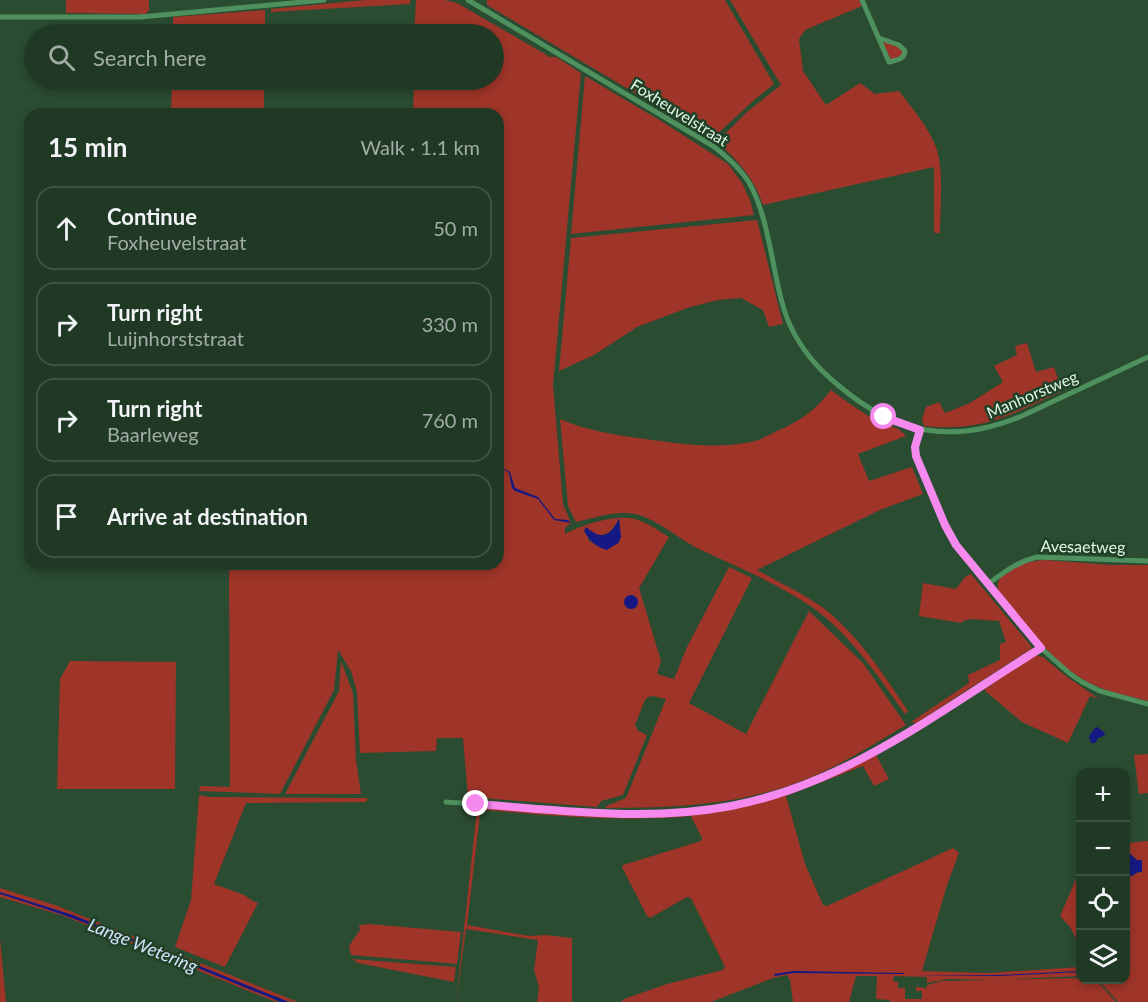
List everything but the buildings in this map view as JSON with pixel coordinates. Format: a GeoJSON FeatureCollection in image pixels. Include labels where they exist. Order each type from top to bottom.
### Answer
{"type":"FeatureCollection","features":[{"type":"Feature","properties":{"kind":"street"},"geometry":{"type":"LineString","coordinates":[[0,17],[149,17],[324,0]]}},
{"type":"Feature","properties":{"kind":"street","name":"Foxheuvelstraat"},"geometry":{"type":"LineString","coordinates":[[468,0],[713,146],[731,160],[749,182],[758,201],[781,301],[797,339],[826,375],[866,407],[920,430]]}},
{"type":"Feature","properties":{"kind":"street"},"geometry":{"type":"LineString","coordinates":[[862,0],[889,62],[905,56],[906,51],[903,47],[879,38]]}},
{"type":"Feature","properties":{"kind":"street","name":"Manhorstweg"},"geometry":{"type":"LineString","coordinates":[[920,430],[955,432],[992,427],[1024,415],[1148,357]]}},
{"type":"Feature","properties":{"kind":"street"},"geometry":{"type":"LineString","coordinates":[[920,430],[915,447],[916,456],[940,516],[956,545],[1041,648],[1068,674],[1082,682],[1100,691],[1148,704]]}},
{"type":"Feature","properties":{"kind":"street","name":"Avesaetweg"},"geometry":{"type":"LineString","coordinates":[[988,584],[1022,561],[1037,557],[1148,561]]}},
{"type":"Feature","properties":{"kind":"street"},"geometry":{"type":"LineString","coordinates":[[446,802],[617,814],[663,813],[731,806],[784,792],[849,766],[897,739],[1041,648]]}},
{"type":"Feature","properties":{"kind":"shaded area"},"geometry":{"type":"Polygon","coordinates":[[[66,0],[149,0],[149,10],[146,14],[66,13],[66,0]]]}},
{"type":"Feature","properties":{"kind":"shaded area"},"geometry":{"type":"Polygon","coordinates":[[[365,0],[410,0],[410,4],[271,12],[271,9],[365,0]]]}},
{"type":"Feature","properties":{"kind":"shaded area"},"geometry":{"type":"Polygon","coordinates":[[[416,0],[445,0],[457,3],[493,24],[415,24],[416,0]]]}},
{"type":"Feature","properties":{"kind":"shaded area"},"geometry":{"type":"Polygon","coordinates":[[[487,0],[725,0],[774,84],[712,139],[487,5],[487,0]]]}},
{"type":"Feature","properties":{"kind":"shaded area"},"geometry":{"type":"Polygon","coordinates":[[[730,0],[859,0],[862,6],[805,30],[799,39],[803,71],[826,105],[860,83],[875,94],[899,91],[925,127],[937,150],[941,180],[940,233],[934,231],[934,167],[763,205],[755,186],[744,170],[717,142],[747,112],[781,85],[730,0]]]}},
{"type":"Feature","properties":{"kind":"shaded area"},"geometry":{"type":"Polygon","coordinates":[[[265,10],[265,24],[173,24],[173,17],[265,10]]]}},
{"type":"Feature","properties":{"kind":"shaded area"},"geometry":{"type":"Polygon","coordinates":[[[504,30],[550,57],[556,57],[581,73],[553,385],[563,504],[571,523],[565,528],[565,534],[599,521],[627,518],[644,522],[669,537],[639,588],[661,661],[657,674],[674,679],[687,647],[729,567],[752,578],[689,703],[746,734],[809,611],[863,663],[906,725],[822,772],[760,794],[684,806],[606,808],[626,798],[666,699],[653,696],[645,700],[635,725],[638,731],[647,735],[623,795],[601,801],[597,807],[468,797],[463,738],[437,738],[436,751],[360,753],[357,692],[351,671],[338,650],[334,690],[280,794],[199,791],[200,786],[230,787],[229,570],[504,570],[504,470],[510,473],[504,470],[504,108],[413,108],[414,90],[504,90],[504,30]],[[619,520],[606,534],[599,536],[590,531],[588,540],[602,548],[619,543],[619,520]]]}},
{"type":"Feature","properties":{"kind":"shaded area"},"geometry":{"type":"Polygon","coordinates":[[[883,42],[899,47],[903,50],[902,55],[891,60],[883,42]]]}},
{"type":"Feature","properties":{"kind":"shaded area"},"geometry":{"type":"Polygon","coordinates":[[[585,76],[728,164],[742,183],[754,215],[571,234],[585,76]]]}},
{"type":"Feature","properties":{"kind":"shaded area"},"geometry":{"type":"Polygon","coordinates":[[[172,90],[264,90],[264,108],[171,108],[172,90]]]}},
{"type":"Feature","properties":{"kind":"shaded area"},"geometry":{"type":"Polygon","coordinates":[[[757,220],[783,324],[769,327],[763,310],[741,298],[718,300],[690,307],[637,327],[594,355],[559,371],[571,238],[757,220]]]}},
{"type":"Feature","properties":{"kind":"shaded area"},"geometry":{"type":"Polygon","coordinates":[[[1027,343],[1036,372],[1054,367],[1062,391],[996,420],[963,426],[924,426],[922,419],[926,407],[939,402],[945,413],[970,403],[1003,382],[994,366],[1017,355],[1015,346],[1027,343]]]}},
{"type":"Feature","properties":{"kind":"shaded area"},"geometry":{"type":"Polygon","coordinates":[[[831,390],[866,415],[895,428],[906,436],[858,454],[869,481],[912,467],[923,494],[880,510],[757,570],[798,592],[835,617],[869,655],[908,711],[905,714],[851,643],[826,618],[799,598],[699,549],[643,517],[620,513],[576,522],[568,506],[560,419],[592,430],[672,443],[738,444],[758,440],[793,423],[813,409],[831,390]]]}},
{"type":"Feature","properties":{"kind":"shaded area"},"geometry":{"type":"Polygon","coordinates":[[[1044,560],[1148,565],[1148,701],[1100,688],[1066,668],[1043,646],[1001,596],[998,588],[1003,574],[1010,569],[1044,560]]]}},
{"type":"Feature","properties":{"kind":"shaded area"},"geometry":{"type":"Polygon","coordinates":[[[971,574],[1031,646],[1031,649],[916,723],[911,722],[969,683],[968,675],[1000,660],[1000,644],[1006,642],[999,621],[971,619],[961,623],[919,616],[923,583],[956,589],[965,577],[971,574]]]}},
{"type":"Feature","properties":{"kind":"shaded area"},"geometry":{"type":"Polygon","coordinates":[[[1035,655],[1043,657],[1099,699],[1090,696],[1068,743],[1022,722],[984,690],[1035,655]]]}},
{"type":"Feature","properties":{"kind":"shaded area"},"geometry":{"type":"Polygon","coordinates":[[[70,661],[176,662],[175,789],[57,789],[60,679],[70,661]]]}},
{"type":"Feature","properties":{"kind":"shaded area"},"geometry":{"type":"Polygon","coordinates":[[[341,661],[353,693],[356,760],[361,794],[285,794],[339,691],[341,661]]]}},
{"type":"Feature","properties":{"kind":"shaded area"},"geometry":{"type":"Polygon","coordinates":[[[1148,754],[1148,793],[1139,794],[1134,755],[1148,754]]]}},
{"type":"Feature","properties":{"kind":"shaded area"},"geometry":{"type":"Polygon","coordinates":[[[876,755],[889,779],[874,786],[863,766],[786,796],[805,864],[823,905],[827,906],[953,848],[959,853],[947,885],[922,971],[989,973],[1076,967],[1076,976],[1006,980],[1076,978],[1076,984],[1100,984],[1116,1002],[890,1002],[890,1000],[876,999],[877,976],[856,976],[849,1002],[793,1002],[790,980],[787,975],[773,978],[711,1002],[621,1002],[667,984],[723,970],[725,967],[691,898],[687,897],[650,918],[622,867],[701,841],[702,838],[691,816],[613,818],[484,810],[480,814],[467,925],[529,936],[572,938],[572,1002],[537,1002],[539,987],[534,970],[538,940],[466,929],[456,1002],[477,810],[480,806],[620,815],[708,810],[814,783],[876,755]],[[894,976],[893,981],[898,982],[898,988],[905,988],[905,999],[922,999],[922,991],[916,991],[916,987],[927,988],[927,985],[943,981],[993,980],[949,979],[927,983],[927,977],[894,976]]]}},
{"type":"Feature","properties":{"kind":"shaded area"},"geometry":{"type":"Polygon","coordinates":[[[199,795],[209,797],[368,798],[366,802],[246,803],[214,884],[258,903],[225,967],[175,947],[191,900],[199,795]]]}},
{"type":"Feature","properties":{"kind":"shaded area"},"geometry":{"type":"Polygon","coordinates":[[[1148,841],[1148,1002],[1118,1002],[1102,984],[1130,984],[1130,875],[1142,872],[1142,860],[1137,860],[1130,854],[1130,843],[1148,841]]]}},
{"type":"Feature","properties":{"kind":"shaded area"},"geometry":{"type":"Polygon","coordinates":[[[1076,879],[1076,938],[1060,916],[1076,879]]]}},
{"type":"Feature","properties":{"kind":"shaded area"},"geometry":{"type":"Polygon","coordinates":[[[0,888],[55,905],[298,1002],[285,1001],[276,996],[274,1000],[279,1002],[276,1002],[64,916],[0,897],[0,888]]]}},
{"type":"Feature","properties":{"kind":"shaded area"},"geometry":{"type":"Polygon","coordinates":[[[359,925],[461,932],[457,964],[351,955],[349,946],[360,930],[359,925]]]}},
{"type":"Feature","properties":{"kind":"shaded area"},"geometry":{"type":"Polygon","coordinates":[[[0,939],[6,1002],[0,1002],[0,939]]]}},
{"type":"Feature","properties":{"kind":"shaded area"},"geometry":{"type":"Polygon","coordinates":[[[352,959],[456,967],[454,982],[358,963],[352,959]]]}},
{"type":"Feature","properties":{"kind":"water"},"geometry":{"type":"Polygon","coordinates":[[[504,469],[510,472],[515,488],[538,497],[555,519],[568,520],[571,523],[554,520],[538,499],[515,491],[512,488],[509,473],[504,469]]]}},
{"type":"Feature","properties":{"kind":"water"},"geometry":{"type":"Polygon","coordinates":[[[619,518],[621,537],[618,543],[607,550],[593,543],[584,531],[586,527],[596,534],[604,535],[612,530],[619,518]]]}},
{"type":"Feature","properties":{"kind":"water"},"geometry":{"type":"Polygon","coordinates":[[[628,595],[634,595],[638,602],[634,609],[628,609],[624,605],[624,599],[628,595]]]}},
{"type":"Feature","properties":{"kind":"water"},"geometry":{"type":"Polygon","coordinates":[[[1097,727],[1105,733],[1104,736],[1098,738],[1095,743],[1091,743],[1089,736],[1097,727]]]}},
{"type":"Feature","properties":{"kind":"water"},"geometry":{"type":"Polygon","coordinates":[[[1130,854],[1137,860],[1142,860],[1142,872],[1130,876],[1130,854]]]}},
{"type":"Feature","properties":{"kind":"water","name":"Lange Wetering"},"geometry":{"type":"Polygon","coordinates":[[[0,892],[73,915],[289,1002],[281,1002],[107,931],[0,894],[0,892]]]}},
{"type":"Feature","properties":{"kind":"water"},"geometry":{"type":"Polygon","coordinates":[[[793,971],[904,974],[793,973],[775,976],[774,974],[793,971]]]}},
{"type":"Feature","properties":{"kind":"water"},"geometry":{"type":"Polygon","coordinates":[[[1076,971],[1000,976],[909,975],[999,975],[1076,971]]]}},
{"type":"Feature","properties":{"kind":"route"},"geometry":{"type":"LineString","coordinates":[[476,804],[599,813],[663,813],[731,806],[784,792],[821,779],[877,751],[1041,648],[956,545],[919,467],[915,447],[920,430],[884,417]]}}]}
